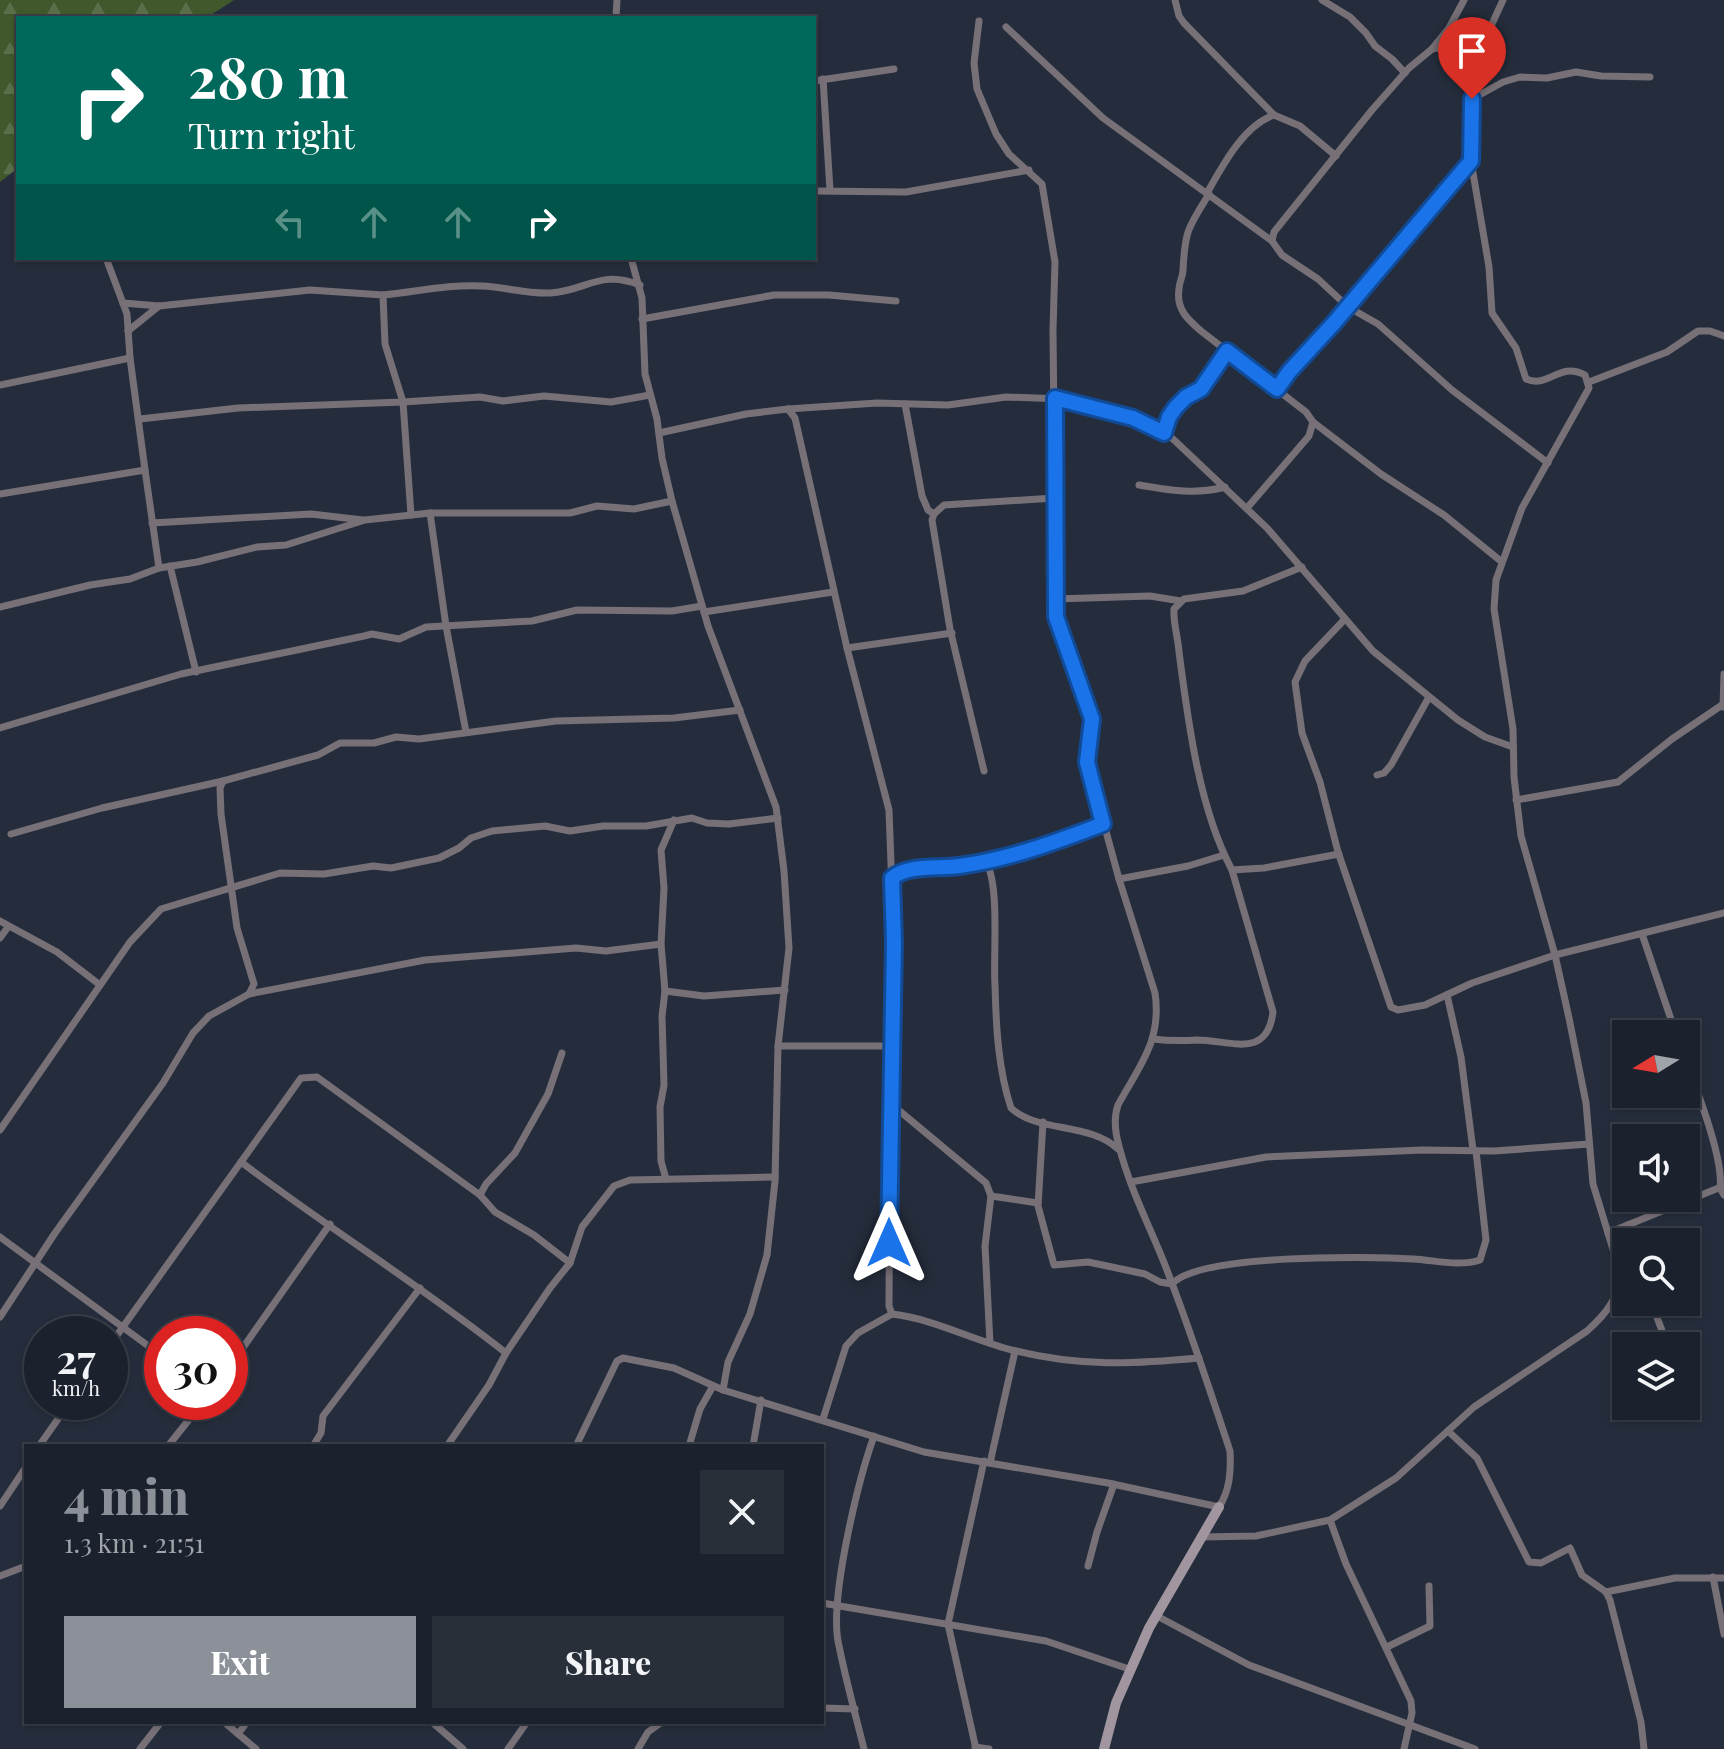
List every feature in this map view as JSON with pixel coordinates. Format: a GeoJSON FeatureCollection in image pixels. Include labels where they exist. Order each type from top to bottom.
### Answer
{"type":"FeatureCollection","features":[{"type":"Feature","properties":{"kind":"street"},"geometry":{"type":"LineString","coordinates":[[1175,0],[1184,23],[1274,115],[1300,126],[1336,156]]}},
{"type":"Feature","properties":{"kind":"street"},"geometry":{"type":"LineString","coordinates":[[1322,0],[1350,17],[1375,46],[1405,73]]}},
{"type":"Feature","properties":{"kind":"street"},"geometry":{"type":"LineString","coordinates":[[1272,241],[1274,232],[1372,110],[1449,28],[1464,0]]}},
{"type":"Feature","properties":{"kind":"street"},"geometry":{"type":"LineString","coordinates":[[1503,0],[1485,39],[1472,99],[1471,161],[1489,267],[1492,313],[1516,348],[1521,372],[1526,379],[1533,383],[1572,370],[1585,375],[1589,382],[1587,396],[1522,508],[1496,580],[1494,609],[1513,747],[1521,836],[1555,955],[1586,1103],[1593,1184],[1612,1245]]}},
{"type":"Feature","properties":{"kind":"street"},"geometry":{"type":"LineString","coordinates":[[979,21],[974,63],[977,89],[996,134],[1009,154],[1029,170],[1045,191],[1047,223],[1055,262],[1056,617],[1092,719],[1087,762],[1155,993],[1158,1022],[1153,1039],[1114,1115],[1117,1136],[1230,1451],[1229,1483],[1219,1507],[1129,1669],[1104,1749]]}},
{"type":"Feature","properties":{"kind":"street"},"geometry":{"type":"LineString","coordinates":[[1006,27],[1103,118],[1272,241],[1282,255],[1318,279],[1348,307],[1378,324],[1452,390],[1548,463]]}},
{"type":"Feature","properties":{"kind":"street"},"geometry":{"type":"LineString","coordinates":[[1432,49],[1485,39]]}},
{"type":"Feature","properties":{"kind":"street"},"geometry":{"type":"LineString","coordinates":[[830,190],[818,80],[894,69]]}},
{"type":"Feature","properties":{"kind":"street"},"geometry":{"type":"LineString","coordinates":[[1472,99],[1503,82],[1520,77],[1547,78],[1576,72],[1650,77]]}},
{"type":"Feature","properties":{"kind":"street"},"geometry":{"type":"LineString","coordinates":[[1274,115],[1258,122],[1220,169],[1187,230],[1183,275],[1178,289],[1184,317],[1306,412],[1313,422],[1381,474],[1444,515],[1502,562]]}},
{"type":"Feature","properties":{"kind":"street"},"geometry":{"type":"LineString","coordinates":[[1277,389],[1471,161]]}},
{"type":"Feature","properties":{"kind":"street"},"geometry":{"type":"LineString","coordinates":[[816,191],[906,192],[1029,170]]}},
{"type":"Feature","properties":{"kind":"street"},"geometry":{"type":"LineString","coordinates":[[107,260],[123,303],[128,331],[159,568]]}},
{"type":"Feature","properties":{"kind":"street"},"geometry":{"type":"LineString","coordinates":[[632,260],[640,285],[645,374],[672,501],[703,609],[778,818],[789,948],[778,1046],[775,1177],[767,1255],[750,1314],[728,1362],[723,1390]]}},
{"type":"Feature","properties":{"kind":"street"},"geometry":{"type":"LineString","coordinates":[[123,303],[159,306],[310,290],[383,295],[481,286],[551,293],[609,278],[622,278],[640,285]]}},
{"type":"Feature","properties":{"kind":"street"},"geometry":{"type":"LineString","coordinates":[[383,295],[385,344],[403,402],[411,515]]}},
{"type":"Feature","properties":{"kind":"street"},"geometry":{"type":"LineString","coordinates":[[642,319],[774,295],[829,295],[896,301]]}},
{"type":"Feature","properties":{"kind":"street"},"geometry":{"type":"LineString","coordinates":[[128,331],[159,306]]}},
{"type":"Feature","properties":{"kind":"street"},"geometry":{"type":"LineString","coordinates":[[1589,382],[1667,352],[1698,331],[1724,336]]}},
{"type":"Feature","properties":{"kind":"street"},"geometry":{"type":"LineString","coordinates":[[1164,433],[1176,407],[1201,389],[1227,351]]}},
{"type":"Feature","properties":{"kind":"street"},"geometry":{"type":"LineString","coordinates":[[0,385],[130,358]]}},
{"type":"Feature","properties":{"kind":"street"},"geometry":{"type":"LineString","coordinates":[[140,419],[238,408],[480,397],[512,401],[544,396],[611,402],[650,395]]}},
{"type":"Feature","properties":{"kind":"street"},"geometry":{"type":"LineString","coordinates":[[659,433],[746,414],[845,403],[948,405],[1006,397],[1055,398],[1133,418],[1164,433],[1247,508],[1373,651],[1485,737],[1513,747]]}},
{"type":"Feature","properties":{"kind":"street"},"geometry":{"type":"LineString","coordinates":[[905,404],[922,496],[928,510],[934,514]]}},
{"type":"Feature","properties":{"kind":"street"},"geometry":{"type":"LineString","coordinates":[[788,409],[795,418],[833,592],[887,797],[894,943],[890,1103],[889,1306],[892,1314]]}},
{"type":"Feature","properties":{"kind":"street"},"geometry":{"type":"LineString","coordinates":[[795,418],[801,409]]}},
{"type":"Feature","properties":{"kind":"street"},"geometry":{"type":"LineString","coordinates":[[1247,508],[1309,436],[1313,422]]}},
{"type":"Feature","properties":{"kind":"street"},"geometry":{"type":"LineString","coordinates":[[0,494],[145,470]]}},
{"type":"Feature","properties":{"kind":"street"},"geometry":{"type":"LineString","coordinates":[[1139,485],[1184,493],[1225,487]]}},
{"type":"Feature","properties":{"kind":"street"},"geometry":{"type":"LineString","coordinates":[[984,771],[952,633],[932,530],[934,514],[944,505],[1055,498]]}},
{"type":"Feature","properties":{"kind":"street"},"geometry":{"type":"LineString","coordinates":[[0,607],[90,585],[130,579],[159,568],[257,547],[286,545],[365,520],[430,513],[570,513],[597,506],[634,509],[672,501]]}},
{"type":"Feature","properties":{"kind":"street"},"geometry":{"type":"LineString","coordinates":[[430,513],[446,626],[466,732]]}},
{"type":"Feature","properties":{"kind":"street"},"geometry":{"type":"LineString","coordinates":[[152,523],[311,514],[365,520]]}},
{"type":"Feature","properties":{"kind":"street"},"geometry":{"type":"LineString","coordinates":[[170,566],[196,672]]}},
{"type":"Feature","properties":{"kind":"street"},"geometry":{"type":"LineString","coordinates":[[1153,1039],[1243,1044],[1265,1038],[1270,1031],[1272,1006],[1194,754],[1173,613],[1176,604],[1184,599],[1243,591],[1302,567]]}},
{"type":"Feature","properties":{"kind":"street"},"geometry":{"type":"LineString","coordinates":[[0,728],[155,681],[372,634],[399,639],[426,627],[532,621],[577,610],[703,609],[833,592]]}},
{"type":"Feature","properties":{"kind":"street"},"geometry":{"type":"LineString","coordinates":[[1056,599],[1150,596],[1181,601]]}},
{"type":"Feature","properties":{"kind":"street"},"geometry":{"type":"LineString","coordinates":[[1344,620],[1305,661],[1295,682],[1302,733],[1391,1007],[1408,1009],[1555,955],[1724,913]]}},
{"type":"Feature","properties":{"kind":"street"},"geometry":{"type":"LineString","coordinates":[[847,648],[952,633]]}},
{"type":"Feature","properties":{"kind":"street"},"geometry":{"type":"LineString","coordinates":[[1516,800],[1618,782],[1672,739],[1723,707],[1724,674]]}},
{"type":"Feature","properties":{"kind":"street"},"geometry":{"type":"LineString","coordinates":[[1377,775],[1384,773],[1391,765],[1429,697]]}},
{"type":"Feature","properties":{"kind":"street"},"geometry":{"type":"LineString","coordinates":[[11,834],[102,808],[223,781],[323,754],[347,742],[374,743],[396,737],[419,739],[556,721],[674,718],[740,710]]}},
{"type":"Feature","properties":{"kind":"street"},"geometry":{"type":"LineString","coordinates":[[223,781],[220,788],[221,814],[237,928],[253,979],[249,994]]}},
{"type":"Feature","properties":{"kind":"street"},"geometry":{"type":"LineString","coordinates":[[0,1130],[130,942],[155,913],[196,897],[280,873],[324,874],[373,866],[391,868],[439,858],[471,838],[492,831],[545,826],[570,831],[603,826],[646,826],[692,818],[707,823],[729,824],[778,818]]}},
{"type":"Feature","properties":{"kind":"street"},"geometry":{"type":"LineString","coordinates":[[666,1179],[661,1161],[660,1107],[664,1085],[662,1016],[665,991],[661,944],[664,888],[661,850],[674,820]]}},
{"type":"Feature","properties":{"kind":"street"},"geometry":{"type":"LineString","coordinates":[[892,878],[900,871],[1018,856],[1103,824]]}},
{"type":"Feature","properties":{"kind":"street"},"geometry":{"type":"LineString","coordinates":[[1232,870],[1264,868],[1339,854]]}},
{"type":"Feature","properties":{"kind":"street"},"geometry":{"type":"LineString","coordinates":[[1119,879],[1188,866],[1224,855]]}},
{"type":"Feature","properties":{"kind":"street"},"geometry":{"type":"LineString","coordinates":[[986,862],[993,876],[995,998],[1000,1057],[1009,1102],[1016,1113],[1107,1139],[1121,1152]]}},
{"type":"Feature","properties":{"kind":"street"},"geometry":{"type":"LineString","coordinates":[[892,865],[900,871]]}},
{"type":"Feature","properties":{"kind":"street"},"geometry":{"type":"LineString","coordinates":[[0,921],[57,952],[100,985]]}},
{"type":"Feature","properties":{"kind":"street"},"geometry":{"type":"LineString","coordinates":[[0,938],[8,927]]}},
{"type":"Feature","properties":{"kind":"street"},"geometry":{"type":"LineString","coordinates":[[1642,934],[1671,1020]]}},
{"type":"Feature","properties":{"kind":"street"},"geometry":{"type":"LineString","coordinates":[[0,1317],[163,1083],[193,1033],[209,1016],[249,994],[425,960],[576,948],[606,951],[661,944]]}},
{"type":"Feature","properties":{"kind":"street"},"geometry":{"type":"LineString","coordinates":[[665,991],[704,996],[785,990]]}},
{"type":"Feature","properties":{"kind":"street"},"geometry":{"type":"LineString","coordinates":[[1043,1122],[1038,1203],[1041,1225],[1057,1267],[1088,1262],[1145,1274],[1172,1284],[1190,1272],[1279,1259],[1412,1259],[1469,1263],[1480,1260],[1486,1240],[1461,1057],[1447,995]]}},
{"type":"Feature","properties":{"kind":"street"},"geometry":{"type":"LineString","coordinates":[[778,1046],[891,1046]]}},
{"type":"Feature","properties":{"kind":"street"},"geometry":{"type":"LineString","coordinates":[[480,1195],[486,1184],[515,1153],[548,1094],[562,1053]]}},
{"type":"Feature","properties":{"kind":"street"},"geometry":{"type":"LineString","coordinates":[[128,1320],[301,1078],[311,1075],[480,1195],[495,1212],[534,1235],[570,1263]]}},
{"type":"Feature","properties":{"kind":"street"},"geometry":{"type":"LineString","coordinates":[[1608,1233],[1723,1190],[1719,1159],[1700,1097]]}},
{"type":"Feature","properties":{"kind":"street"},"geometry":{"type":"LineString","coordinates":[[890,1103],[986,1183],[991,1196],[985,1246],[990,1343]]}},
{"type":"Feature","properties":{"kind":"street"},"geometry":{"type":"LineString","coordinates":[[1107,1139],[1117,1136]]}},
{"type":"Feature","properties":{"kind":"street"},"geometry":{"type":"LineString","coordinates":[[1131,1182],[1266,1157],[1589,1144]]}},
{"type":"Feature","properties":{"kind":"street"},"geometry":{"type":"LineString","coordinates":[[241,1162],[420,1288],[506,1353]]}},
{"type":"Feature","properties":{"kind":"street"},"geometry":{"type":"LineString","coordinates":[[448,1444],[489,1385],[506,1353],[570,1263],[582,1227],[614,1186],[630,1180],[775,1177]]}},
{"type":"Feature","properties":{"kind":"street"},"geometry":{"type":"LineString","coordinates":[[991,1196],[1038,1203]]}},
{"type":"Feature","properties":{"kind":"street"},"geometry":{"type":"LineString","coordinates":[[248,1340],[330,1224]]}},
{"type":"Feature","properties":{"kind":"street"},"geometry":{"type":"LineString","coordinates":[[0,1237],[106,1316]]}},
{"type":"Feature","properties":{"kind":"street"},"geometry":{"type":"LineString","coordinates":[[314,1444],[321,1433],[323,1416],[420,1288]]}},
{"type":"Feature","properties":{"kind":"street"},"geometry":{"type":"LineString","coordinates":[[1203,1537],[1256,1536],[1330,1520],[1396,1478],[1474,1407],[1587,1331],[1612,1301]]}},
{"type":"Feature","properties":{"kind":"street"},"geometry":{"type":"LineString","coordinates":[[823,1419],[846,1346],[858,1333],[892,1314],[919,1319],[1015,1351],[1086,1364],[1140,1364],[1199,1358]]}},
{"type":"Feature","properties":{"kind":"street"},"geometry":{"type":"LineString","coordinates":[[989,1749],[975,1748],[948,1624],[1015,1351]]}},
{"type":"Feature","properties":{"kind":"street"},"geometry":{"type":"LineString","coordinates":[[577,1444],[617,1361],[623,1358],[665,1365],[723,1390],[924,1452],[1114,1484],[1219,1507]]}},
{"type":"Feature","properties":{"kind":"street"},"geometry":{"type":"LineString","coordinates":[[690,1444],[700,1409],[713,1386]]}},
{"type":"Feature","properties":{"kind":"street"},"geometry":{"type":"LineString","coordinates":[[753,1444],[761,1400]]}},
{"type":"Feature","properties":{"kind":"street"},"geometry":{"type":"LineString","coordinates":[[40,1444],[57,1420]]}},
{"type":"Feature","properties":{"kind":"street"},"geometry":{"type":"LineString","coordinates":[[170,1444],[189,1420]]}},
{"type":"Feature","properties":{"kind":"street"},"geometry":{"type":"LineString","coordinates":[[1448,1431],[1477,1458],[1529,1562],[1541,1563],[1570,1548],[1582,1575],[1606,1592],[1641,1722],[1644,1749]]}},
{"type":"Feature","properties":{"kind":"street"},"geometry":{"type":"LineString","coordinates":[[864,1749],[838,1640],[837,1606],[850,1532],[874,1436]]}},
{"type":"Feature","properties":{"kind":"street"},"geometry":{"type":"LineString","coordinates":[[0,1506],[24,1470]]}},
{"type":"Feature","properties":{"kind":"street"},"geometry":{"type":"LineString","coordinates":[[1088,1566],[1114,1484]]}},
{"type":"Feature","properties":{"kind":"street"},"geometry":{"type":"LineString","coordinates":[[1330,1520],[1346,1564],[1411,1701],[1411,1724],[1404,1749]]}},
{"type":"Feature","properties":{"kind":"street"},"geometry":{"type":"LineString","coordinates":[[0,1576],[24,1567]]}},
{"type":"Feature","properties":{"kind":"street"},"geometry":{"type":"LineString","coordinates":[[1713,1577],[1724,1634]]}},
{"type":"Feature","properties":{"kind":"street"},"geometry":{"type":"LineString","coordinates":[[1606,1592],[1675,1578],[1724,1578]]}},
{"type":"Feature","properties":{"kind":"street"},"geometry":{"type":"LineString","coordinates":[[1387,1647],[1430,1626],[1429,1586]]}},
{"type":"Feature","properties":{"kind":"street"},"geometry":{"type":"LineString","coordinates":[[824,1603],[1046,1641],[1129,1669]]}},
{"type":"Feature","properties":{"kind":"street"},"geometry":{"type":"LineString","coordinates":[[1157,1616],[1249,1665],[1475,1749]]}},
{"type":"Feature","properties":{"kind":"street"},"geometry":{"type":"LineString","coordinates":[[824,1708],[855,1709]]}},
{"type":"Feature","properties":{"kind":"street"},"geometry":{"type":"LineString","coordinates":[[140,1749],[159,1724]]}},
{"type":"Feature","properties":{"kind":"street"},"geometry":{"type":"LineString","coordinates":[[226,1724],[256,1749]]}},
{"type":"Feature","properties":{"kind":"street"},"geometry":{"type":"LineString","coordinates":[[238,1734],[246,1724]]}},
{"type":"Feature","properties":{"kind":"street"},"geometry":{"type":"LineString","coordinates":[[434,1724],[463,1749]]}},
{"type":"Feature","properties":{"kind":"street"},"geometry":{"type":"LineString","coordinates":[[508,1749],[526,1724]]}},
{"type":"Feature","properties":{"kind":"street"},"geometry":{"type":"LineString","coordinates":[[638,1749],[648,1732],[659,1724]]}},
{"type":"Feature","properties":{"kind":"green space"},"geometry":{"type":"Polygon","coordinates":[[[0,0],[234,0],[209,16],[16,16],[16,170],[0,182],[0,0]]]}},
{"type":"Feature","properties":{"kind":"route"},"geometry":{"type":"LineString","coordinates":[[889,1243],[894,943],[892,878],[900,871],[957,867],[1018,856],[1103,824],[1086,754],[1092,719],[1056,617],[1055,398],[1133,418],[1164,433],[1176,407],[1201,389],[1227,351],[1277,389],[1471,161],[1472,99]]}}]}
